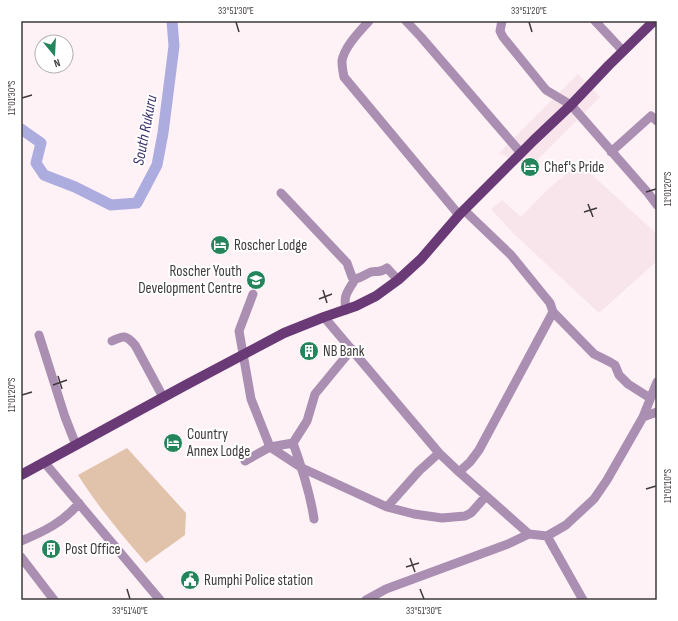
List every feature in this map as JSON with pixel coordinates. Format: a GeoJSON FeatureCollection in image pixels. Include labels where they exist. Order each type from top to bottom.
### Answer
{"type":"FeatureCollection","features":[{"type":"Feature","properties":{"kind":"main road"},"geometry":{"type":"LineString","coordinates":[[21,475],[163,397],[284,334],[324,316],[346,310],[376,296],[398,280],[421,259],[462,213],[654,21]]}},
{"type":"Feature","properties":{"kind":"street"},"geometry":{"type":"LineString","coordinates":[[369,21],[358,33],[348,48],[342,61],[344,77],[462,213],[511,255],[550,303],[554,312],[594,354],[610,362],[615,366],[619,375],[628,384],[650,398]]}},
{"type":"Feature","properties":{"kind":"street"},"geometry":{"type":"LineString","coordinates":[[406,21],[521,153]]}},
{"type":"Feature","properties":{"kind":"street"},"geometry":{"type":"LineString","coordinates":[[502,21],[500,31],[503,37],[546,90],[571,105],[657,205]]}},
{"type":"Feature","properties":{"kind":"street"},"geometry":{"type":"LineString","coordinates":[[595,21],[623,51]]}},
{"type":"Feature","properties":{"kind":"street"},"geometry":{"type":"LineString","coordinates":[[612,152],[655,116]]}},
{"type":"Feature","properties":{"kind":"street"},"geometry":{"type":"LineString","coordinates":[[281,193],[347,263],[352,277],[355,279]]}},
{"type":"Feature","properties":{"kind":"street"},"geometry":{"type":"LineString","coordinates":[[355,279],[361,278],[371,272],[381,272],[387,268],[398,280]]}},
{"type":"Feature","properties":{"kind":"street"},"geometry":{"type":"LineString","coordinates":[[346,310],[344,300],[355,279]]}},
{"type":"Feature","properties":{"kind":"street"},"geometry":{"type":"LineString","coordinates":[[253,294],[239,331],[251,399],[270,447],[302,468],[387,507],[414,514],[442,518],[465,516],[471,513],[486,496]]}},
{"type":"Feature","properties":{"kind":"street"},"geometry":{"type":"LineString","coordinates":[[458,472],[470,462],[479,450],[554,312]]}},
{"type":"Feature","properties":{"kind":"street"},"geometry":{"type":"LineString","coordinates":[[324,316],[439,453],[458,472],[529,534]]}},
{"type":"Feature","properties":{"kind":"street"},"geometry":{"type":"LineString","coordinates":[[39,335],[65,417],[76,445]]}},
{"type":"Feature","properties":{"kind":"street"},"geometry":{"type":"LineString","coordinates":[[112,341],[122,336],[129,338],[135,345],[163,397]]}},
{"type":"Feature","properties":{"kind":"street"},"geometry":{"type":"LineString","coordinates":[[245,461],[270,447],[293,443],[307,421],[315,394],[352,349]]}},
{"type":"Feature","properties":{"kind":"street"},"geometry":{"type":"LineString","coordinates":[[366,600],[386,589],[508,544],[529,534],[547,536],[566,525],[594,499],[607,480],[643,417],[657,382]]}},
{"type":"Feature","properties":{"kind":"street"},"geometry":{"type":"LineString","coordinates":[[643,417],[657,412]]}},
{"type":"Feature","properties":{"kind":"street"},"geometry":{"type":"LineString","coordinates":[[293,443],[305,475],[312,500],[314,519]]}},
{"type":"Feature","properties":{"kind":"street"},"geometry":{"type":"LineString","coordinates":[[387,507],[419,471],[439,453]]}},
{"type":"Feature","properties":{"kind":"street"},"geometry":{"type":"LineString","coordinates":[[44,462],[160,600]]}},
{"type":"Feature","properties":{"kind":"street"},"geometry":{"type":"LineString","coordinates":[[21,541],[42,533],[59,522],[72,512],[79,503]]}},
{"type":"Feature","properties":{"kind":"street"},"geometry":{"type":"LineString","coordinates":[[547,536],[583,600]]}},
{"type":"Feature","properties":{"kind":"street"},"geometry":{"type":"LineString","coordinates":[[21,557],[54,600]]}},
{"type":"Feature","properties":{"kind":"shaded area"},"geometry":{"type":"Polygon","coordinates":[[[578,74],[600,97],[530,167],[499,153],[578,74]]]}},
{"type":"Feature","properties":{"kind":"shaded area"},"geometry":{"type":"Polygon","coordinates":[[[579,163],[657,234],[657,261],[599,313],[513,233],[491,209],[502,200],[521,217],[547,190],[579,163]]]}},
{"type":"Feature","properties":{"kind":"shaded area"},"geometry":{"type":"Polygon","coordinates":[[[127,448],[186,513],[185,535],[146,563],[102,510],[78,475],[127,448]]]}},
{"type":"Feature","properties":{"kind":"waterway","name":"South Rukuru"},"geometry":{"type":"LineString","coordinates":[[21,129],[41,143],[36,163],[44,175],[75,187],[111,205],[137,203],[157,165],[163,133],[174,46],[172,21]]}},
{"type":"Feature","properties":{"kind":"place","name":"Chef's Pride"},"geometry":{"type":"Point","coordinates":[530,167]}},
{"type":"Feature","properties":{"kind":"place","name":"Roscher Lodge"},"geometry":{"type":"Point","coordinates":[220,245]}},
{"type":"Feature","properties":{"kind":"place","name":"Roscher Youth Development Centre"},"geometry":{"type":"Point","coordinates":[256,280]}},
{"type":"Feature","properties":{"kind":"place","name":"NB Bank"},"geometry":{"type":"Point","coordinates":[309,351]}},
{"type":"Feature","properties":{"kind":"place","name":"Country Annex Lodge"},"geometry":{"type":"Point","coordinates":[173,443]}},
{"type":"Feature","properties":{"kind":"place","name":"Post Office"},"geometry":{"type":"Point","coordinates":[51,549]}},
{"type":"Feature","properties":{"kind":"place","name":"Rumphi Police station"},"geometry":{"type":"Point","coordinates":[190,580]}}]}
